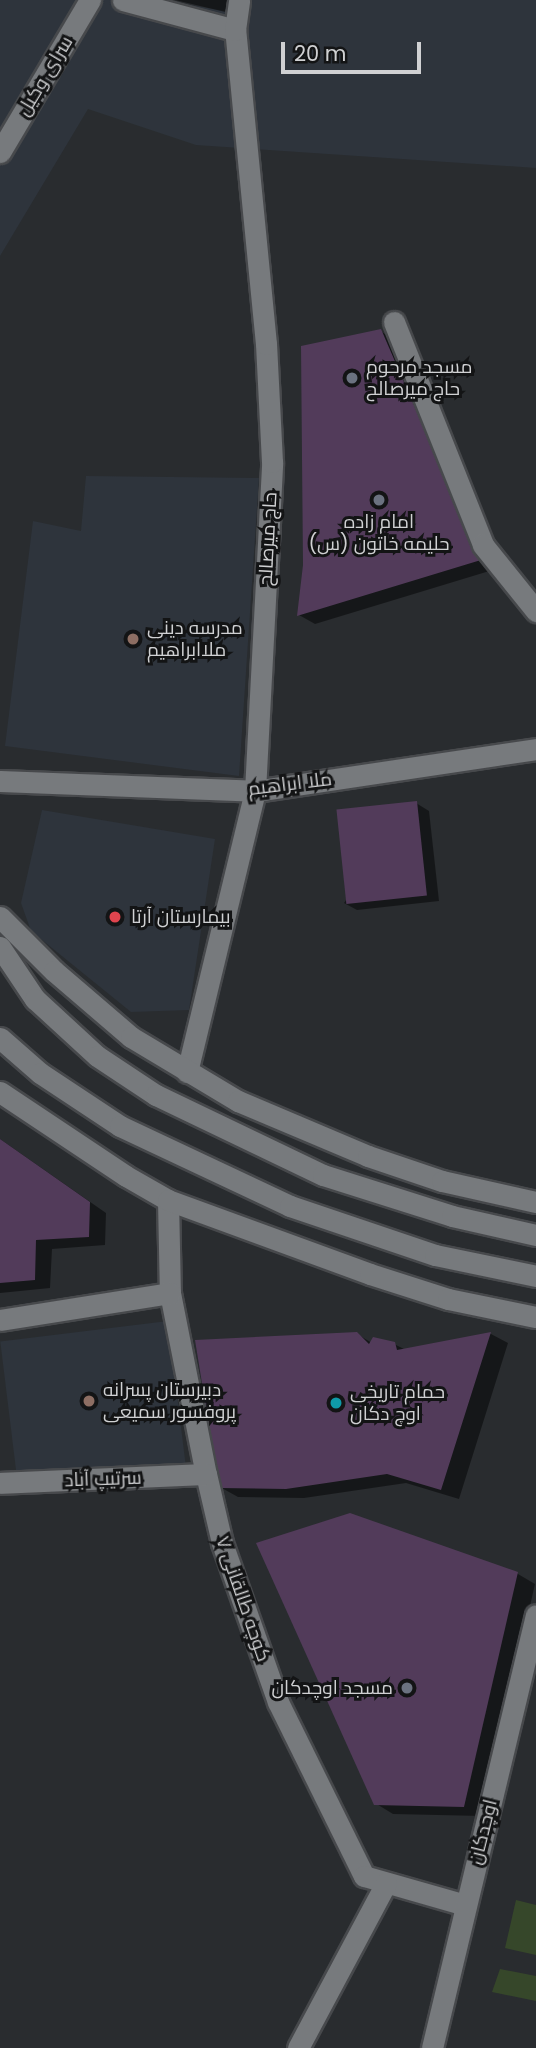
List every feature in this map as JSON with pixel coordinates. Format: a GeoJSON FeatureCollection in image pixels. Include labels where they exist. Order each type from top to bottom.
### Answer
{"type":"FeatureCollection","features":[{"type":"Feature","properties":{"kind":"street","name":"سرای وکیل"},"geometry":{"type":"LineString","coordinates":[[0,152],[90,0]]}},
{"type":"Feature","properties":{"kind":"street"},"geometry":{"type":"LineString","coordinates":[[123,0],[235,30]]}},
{"type":"Feature","properties":{"kind":"street","name":"حاج میرصالح"},"geometry":{"type":"LineString","coordinates":[[187,1072],[255,791],[272,462],[266,344],[235,30],[239,0]]}},
{"type":"Feature","properties":{"kind":"street"},"geometry":{"type":"LineString","coordinates":[[394,322],[483,545],[536,611]]}},
{"type":"Feature","properties":{"kind":"street","name":"ملا ابراهیم"},"geometry":{"type":"LineString","coordinates":[[0,781],[255,791],[536,749]]}},
{"type":"Feature","properties":{"kind":"street"},"geometry":{"type":"LineString","coordinates":[[0,917],[54,971],[131,1037],[238,1101],[368,1156],[442,1181],[536,1202]]}},
{"type":"Feature","properties":{"kind":"street"},"geometry":{"type":"LineString","coordinates":[[0,947],[35,999],[97,1056],[156,1095],[323,1175],[452,1216],[536,1234]]}},
{"type":"Feature","properties":{"kind":"street"},"geometry":{"type":"LineString","coordinates":[[0,1038],[40,1073],[120,1126],[290,1206],[435,1255],[536,1276]]}},
{"type":"Feature","properties":{"kind":"street"},"geometry":{"type":"LineString","coordinates":[[0,1093],[126,1176],[168,1200],[370,1274],[448,1299],[536,1317]]}},
{"type":"Feature","properties":{"kind":"street","name":"کوچه طالقانی ۷"},"geometry":{"type":"LineString","coordinates":[[168,1200],[170,1293],[206,1474],[222,1543],[278,1702],[364,1876],[465,1906]]}},
{"type":"Feature","properties":{"kind":"street"},"geometry":{"type":"LineString","coordinates":[[0,1320],[170,1293]]}},
{"type":"Feature","properties":{"kind":"street","name":"سرتیپ آباد"},"geometry":{"type":"LineString","coordinates":[[0,1483],[206,1474]]}},
{"type":"Feature","properties":{"kind":"street","name":"اوچدکان"},"geometry":{"type":"LineString","coordinates":[[432,2048],[536,1615]]}},
{"type":"Feature","properties":{"kind":"street"},"geometry":{"type":"LineString","coordinates":[[298,2048],[386,1882]]}},
{"type":"Feature","properties":{"kind":"shaded area"},"geometry":{"type":"Polygon","coordinates":[[[0,0],[162,0],[225,11],[227,0],[536,0],[536,168],[196,145],[88,109],[0,256],[0,0]]]}},
{"type":"Feature","properties":{"kind":"shaded area","name":"مدرسه دینی ملاابراهیم"},"geometry":{"type":"Polygon","coordinates":[[[86,476],[259,478],[239,776],[5,746],[33,521],[81,531],[86,476]]]}},
{"type":"Feature","properties":{"kind":"shaded area","name":"بیمارستان آرتا"},"geometry":{"type":"Polygon","coordinates":[[[42,810],[215,839],[189,1010],[131,1012],[31,931],[21,903],[42,810]]]}},
{"type":"Feature","properties":{"kind":"shaded area","name":"دبیرستان پسرانه پروفسور سمیعی"},"geometry":{"type":"Polygon","coordinates":[[[168,1321],[186,1468],[18,1488],[0,1342],[168,1321]]]}},
{"type":"Feature","properties":{"kind":"green space"},"geometry":{"type":"Polygon","coordinates":[[[516,1900],[536,1905],[536,1955],[505,1948],[516,1900]]]}},
{"type":"Feature","properties":{"kind":"green space"},"geometry":{"type":"Polygon","coordinates":[[[500,1969],[536,1976],[536,2001],[492,1992],[500,1969]]]}},
{"type":"Feature","properties":{"kind":"building","name":"امام زاده حلیمه خاتون (س)"},"geometry":{"type":"Polygon","coordinates":[[[381,329],[481,560],[297,616],[303,565],[301,346],[381,329]]]}},
{"type":"Feature","properties":{"kind":"building"},"geometry":{"type":"Polygon","coordinates":[[[417,801],[427,895],[346,904],[336,809],[417,801]]]}},
{"type":"Feature","properties":{"kind":"building"},"geometry":{"type":"Polygon","coordinates":[[[0,1139],[90,1202],[89,1237],[36,1240],[35,1280],[0,1283],[0,1139]]]}},
{"type":"Feature","properties":{"kind":"building","name":"حمام تاریخی اوچ دکان"},"geometry":{"type":"Polygon","coordinates":[[[357,1332],[369,1344],[373,1337],[395,1342],[397,1350],[491,1332],[441,1490],[387,1474],[286,1489],[219,1488],[195,1340],[357,1332]]]}},
{"type":"Feature","properties":{"kind":"building","name":"مسجد اوچدکان"},"geometry":{"type":"Polygon","coordinates":[[[350,1513],[518,1572],[464,1807],[374,1805],[256,1543],[350,1513]]]}},
{"type":"Feature","properties":{"kind":"place","name":"مسجد مرحوم حاج میرصالح"},"geometry":{"type":"Point","coordinates":[352,378]}},
{"type":"Feature","properties":{"kind":"place","name":"امام زاده حلیمه خاتون (س)"},"geometry":{"type":"Point","coordinates":[379,500]}},
{"type":"Feature","properties":{"kind":"place","name":"مدرسه دینی ملاابراهیم"},"geometry":{"type":"Point","coordinates":[133,639]}},
{"type":"Feature","properties":{"kind":"place","name":"بیمارستان آرتا"},"geometry":{"type":"Point","coordinates":[115,917]}},
{"type":"Feature","properties":{"kind":"place","name":"دبیرستان پسرانه پروفسور سمیعی"},"geometry":{"type":"Point","coordinates":[89,1401]}},
{"type":"Feature","properties":{"kind":"place","name":"حمام تاریخی اوچ دکان"},"geometry":{"type":"Point","coordinates":[336,1403]}},
{"type":"Feature","properties":{"kind":"place","name":"مسجد اوچدکان"},"geometry":{"type":"Point","coordinates":[407,1688]}}]}
